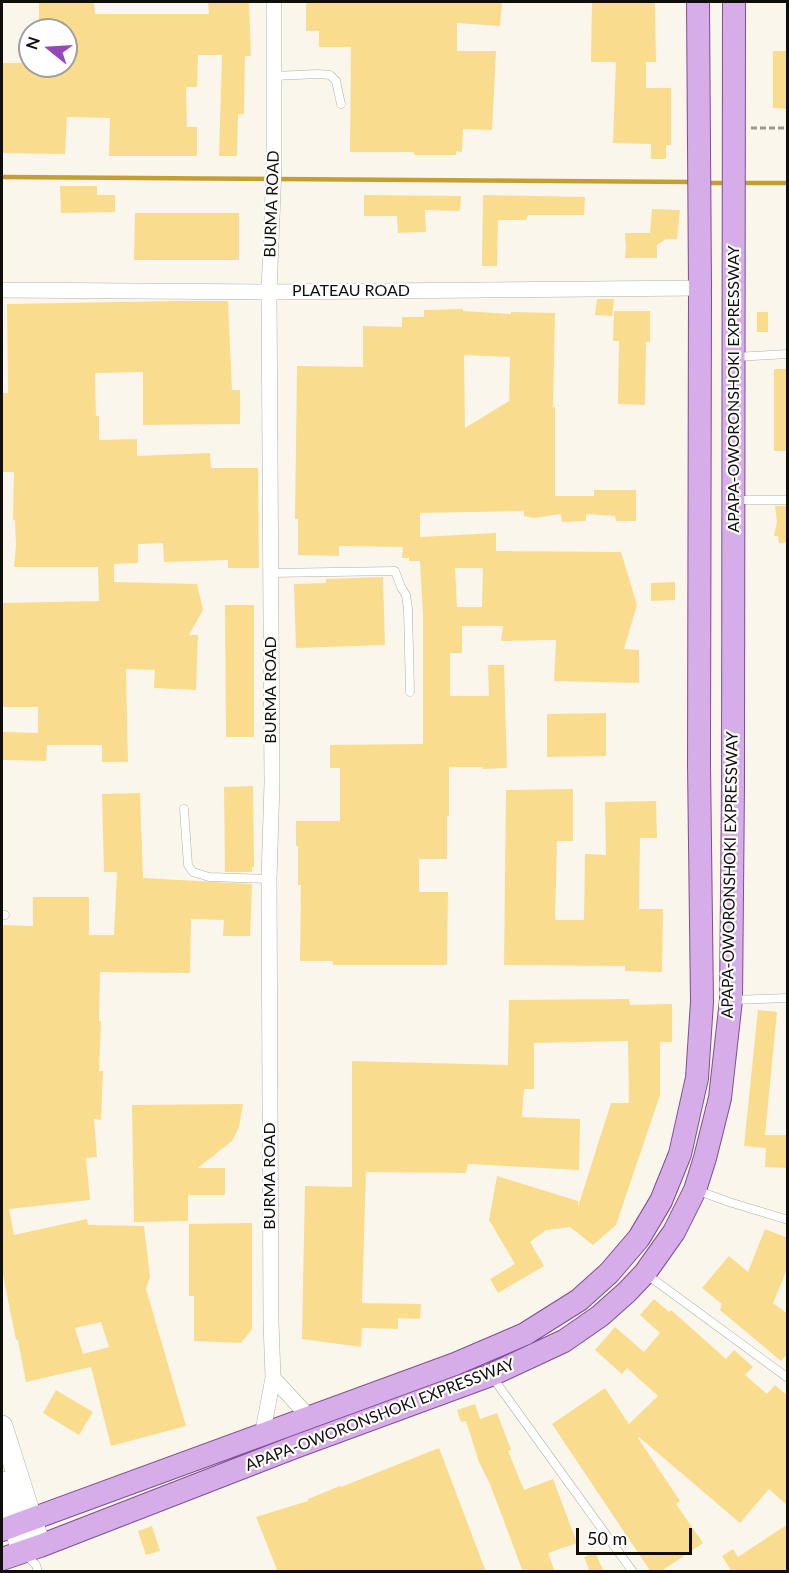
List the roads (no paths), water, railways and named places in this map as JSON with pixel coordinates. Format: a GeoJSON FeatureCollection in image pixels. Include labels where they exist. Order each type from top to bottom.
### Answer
{"type":"FeatureCollection","features":[{"type":"Feature","properties":{"kind":"main road","name":"APAPA-OWORONSHOKI EXPRESSWAY"},"geometry":{"type":"LineString","coordinates":[[15,1525],[455,1364],[525,1334],[579,1300],[609,1272],[639,1238],[661,1201],[680,1154],[697,1078],[702,1002],[699,773],[698,2]]}},
{"type":"Feature","properties":{"kind":"main road","name":"APAPA-OWORONSHOKI EXPRESSWAY"},"geometry":{"type":"LineString","coordinates":[[28,1559],[294,1447],[491,1375],[564,1341],[600,1316],[645,1273],[674,1232],[695,1190],[720,1098],[731,1000],[734,2]]}},
{"type":"Feature","properties":{"kind":"main road"},"geometry":{"type":"LineString","coordinates":[[2,1426],[15,1525]]}},
{"type":"Feature","properties":{"kind":"main road"},"geometry":{"type":"LineString","coordinates":[[2,1482],[28,1559]]}},
{"type":"Feature","properties":{"kind":"street","name":"BURMA ROAD"},"geometry":{"type":"LineString","coordinates":[[262,1436],[273,1378],[268,879],[272,783],[269,292],[274,168],[274,2]]}},
{"type":"Feature","properties":{"kind":"street","name":"PLATEAU ROAD"},"geometry":{"type":"LineString","coordinates":[[2,290],[269,292],[700,288]]}},
{"type":"Feature","properties":{"kind":"street"},"geometry":{"type":"LineString","coordinates":[[273,1378],[310,1418]]}},
{"type":"Feature","properties":{"kind":"lane"},"geometry":{"type":"LineString","coordinates":[[274,76],[330,75],[336,81],[341,104]]}},
{"type":"Feature","properties":{"kind":"lane"},"geometry":{"type":"LineString","coordinates":[[734,357],[788,354]]}},
{"type":"Feature","properties":{"kind":"lane"},"geometry":{"type":"LineString","coordinates":[[734,500],[788,500]]}},
{"type":"Feature","properties":{"kind":"lane"},"geometry":{"type":"LineString","coordinates":[[271,573],[395,571],[406,595],[408,609],[410,692]]}},
{"type":"Feature","properties":{"kind":"lane"},"geometry":{"type":"LineString","coordinates":[[184,809],[188,865],[193,872],[209,877],[268,879]]}},
{"type":"Feature","properties":{"kind":"lane"},"geometry":{"type":"LineString","coordinates":[[731,1000],[788,998]]}},
{"type":"Feature","properties":{"kind":"lane"},"geometry":{"type":"LineString","coordinates":[[695,1190],[788,1220]]}},
{"type":"Feature","properties":{"kind":"lane"},"geometry":{"type":"LineString","coordinates":[[645,1273],[788,1378]]}},
{"type":"Feature","properties":{"kind":"lane"},"geometry":{"type":"LineString","coordinates":[[491,1375],[633,1572]]}},
{"type":"Feature","properties":{"kind":"waterway"},"geometry":{"type":"LineString","coordinates":[[2,177],[692,182]]}},
{"type":"Feature","properties":{"kind":"waterway"},"geometry":{"type":"LineString","coordinates":[[706,183],[728,183]]}},
{"type":"Feature","properties":{"kind":"waterway"},"geometry":{"type":"LineString","coordinates":[[739,183],[788,183]]}}]}
